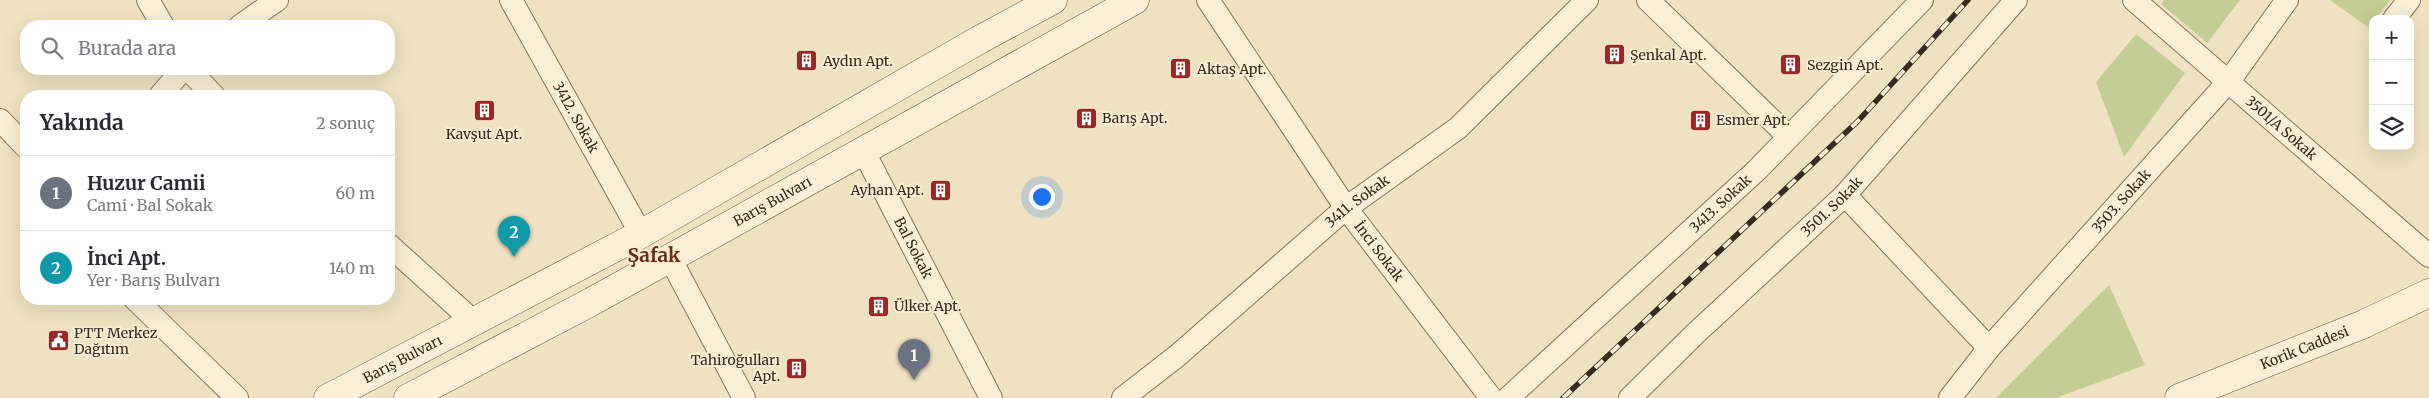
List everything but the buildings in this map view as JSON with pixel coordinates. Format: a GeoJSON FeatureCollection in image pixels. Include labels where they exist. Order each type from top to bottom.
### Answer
{"type":"FeatureCollection","features":[{"type":"Feature","properties":{"kind":"main road","name":"Barış Bulvarı"},"geometry":{"type":"LineString","coordinates":[[328,398],[641,234],[979,40],[1053,0]]}},
{"type":"Feature","properties":{"kind":"main road","name":"Barış Bulvarı"},"geometry":{"type":"LineString","coordinates":[[408,398],[670,258],[1135,0]]}},
{"type":"Feature","properties":{"kind":"main road","name":"Korik Caddesi"},"geometry":{"type":"LineString","coordinates":[[2179,398],[2364,324],[2429,294]]}},
{"type":"Feature","properties":{"kind":"street"},"geometry":{"type":"LineString","coordinates":[[148,0],[160,20]]}},
{"type":"Feature","properties":{"kind":"street"},"geometry":{"type":"LineString","coordinates":[[249,20],[277,0]]}},
{"type":"Feature","properties":{"kind":"street","name":"3412. Sokak"},"geometry":{"type":"LineString","coordinates":[[511,0],[641,234]]}},
{"type":"Feature","properties":{"kind":"street","name":"İnci Sokak"},"geometry":{"type":"LineString","coordinates":[[1208,0],[1346,208],[1490,398]]}},
{"type":"Feature","properties":{"kind":"street","name":"3411. Sokak"},"geometry":{"type":"LineString","coordinates":[[1123,398],[1177,356],[1346,208],[1458,128],[1586,0]]}},
{"type":"Feature","properties":{"kind":"street"},"geometry":{"type":"LineString","coordinates":[[1648,0],[1789,138]]}},
{"type":"Feature","properties":{"kind":"street","name":"3413. Sokak"},"geometry":{"type":"LineString","coordinates":[[1508,398],[1742,184],[1922,0]]}},
{"type":"Feature","properties":{"kind":"street","name":"3501. Sokak"},"geometry":{"type":"LineString","coordinates":[[1630,398],[1696,333],[1845,195],[2016,0]]}},
{"type":"Feature","properties":{"kind":"street","name":"3501/A Sokak"},"geometry":{"type":"LineString","coordinates":[[2134,0],[2429,256]]}},
{"type":"Feature","properties":{"kind":"street","name":"3503. Sokak"},"geometry":{"type":"LineString","coordinates":[[1950,398],[1990,348],[2229,81],[2287,0]]}},
{"type":"Feature","properties":{"kind":"street"},"geometry":{"type":"LineString","coordinates":[[2397,15],[2409,0]]}},
{"type":"Feature","properties":{"kind":"street"},"geometry":{"type":"LineString","coordinates":[[165,90],[178,75]]}},
{"type":"Feature","properties":{"kind":"street"},"geometry":{"type":"LineString","coordinates":[[194,75],[208,90]]}},
{"type":"Feature","properties":{"kind":"street"},"geometry":{"type":"LineString","coordinates":[[0,120],[20,140]]}},
{"type":"Feature","properties":{"kind":"street","name":"Bal Sokak"},"geometry":{"type":"LineString","coordinates":[[863,150],[991,398]]}},
{"type":"Feature","properties":{"kind":"street"},"geometry":{"type":"LineString","coordinates":[[1845,195],[1990,348]]}},
{"type":"Feature","properties":{"kind":"street"},"geometry":{"type":"LineString","coordinates":[[395,250],[474,322]]}},
{"type":"Feature","properties":{"kind":"street"},"geometry":{"type":"LineString","coordinates":[[670,258],[744,398]]}},
{"type":"Feature","properties":{"kind":"street"},"geometry":{"type":"LineString","coordinates":[[141,305],[237,398]]}},
{"type":"Feature","properties":{"kind":"green space"},"geometry":{"type":"Polygon","coordinates":[[[2164,0],[2240,0],[2207,43],[2161,4],[2164,0]]]}},
{"type":"Feature","properties":{"kind":"green space"},"geometry":{"type":"Polygon","coordinates":[[[2330,0],[2390,0],[2379,15],[2369,15],[2369,28],[2330,0]]]}},
{"type":"Feature","properties":{"kind":"green space"},"geometry":{"type":"Polygon","coordinates":[[[2136,34],[2185,73],[2124,157],[2096,82],[2136,34]]]}},
{"type":"Feature","properties":{"kind":"green space"},"geometry":{"type":"Polygon","coordinates":[[[2109,285],[2145,365],[2056,398],[1996,398],[2109,285]]]}},
{"type":"Feature","properties":{"kind":"railway"},"geometry":{"type":"LineString","coordinates":[[1563,398],[1858,121],[1968,0]]}},
{"type":"Feature","properties":{"kind":"place","name":"Şenkal Apt."},"geometry":{"type":"Point","coordinates":[1614,55]}},
{"type":"Feature","properties":{"kind":"place","name":"Aydın Apt."},"geometry":{"type":"Point","coordinates":[807,61]}},
{"type":"Feature","properties":{"kind":"place","name":"Sezgin Apt."},"geometry":{"type":"Point","coordinates":[1791,65]}},
{"type":"Feature","properties":{"kind":"place","name":"Aktaş Apt."},"geometry":{"type":"Point","coordinates":[1181,69]}},
{"type":"Feature","properties":{"kind":"place","name":"Kavşut Apt."},"geometry":{"type":"Point","coordinates":[484,111]}},
{"type":"Feature","properties":{"kind":"place","name":"Barış Apt."},"geometry":{"type":"Point","coordinates":[1086,118]}},
{"type":"Feature","properties":{"kind":"place","name":"Esmer Apt."},"geometry":{"type":"Point","coordinates":[1700,120]}},
{"type":"Feature","properties":{"kind":"place","name":"Ayhan Apt."},"geometry":{"type":"Point","coordinates":[940,190]}},
{"type":"Feature","properties":{"kind":"place","name":"İnci Apt."},"geometry":{"type":"Point","coordinates":[514,257]}},
{"type":"Feature","properties":{"kind":"place","name":"Ülker Apt."},"geometry":{"type":"Point","coordinates":[878,306]}},
{"type":"Feature","properties":{"kind":"place","name":"PTT Merkez Dağıtım"},"geometry":{"type":"Point","coordinates":[58,341]}},
{"type":"Feature","properties":{"kind":"place","name":"Tahiroğulları Apt."},"geometry":{"type":"Point","coordinates":[796,368]}},
{"type":"Feature","properties":{"kind":"place","name":"Huzur Camii"},"geometry":{"type":"Point","coordinates":[914,380]}},
{"type":"Feature","properties":{"kind":"district","name":"Şafak"},"geometry":{"type":"Point","coordinates":[654,255]}}]}
